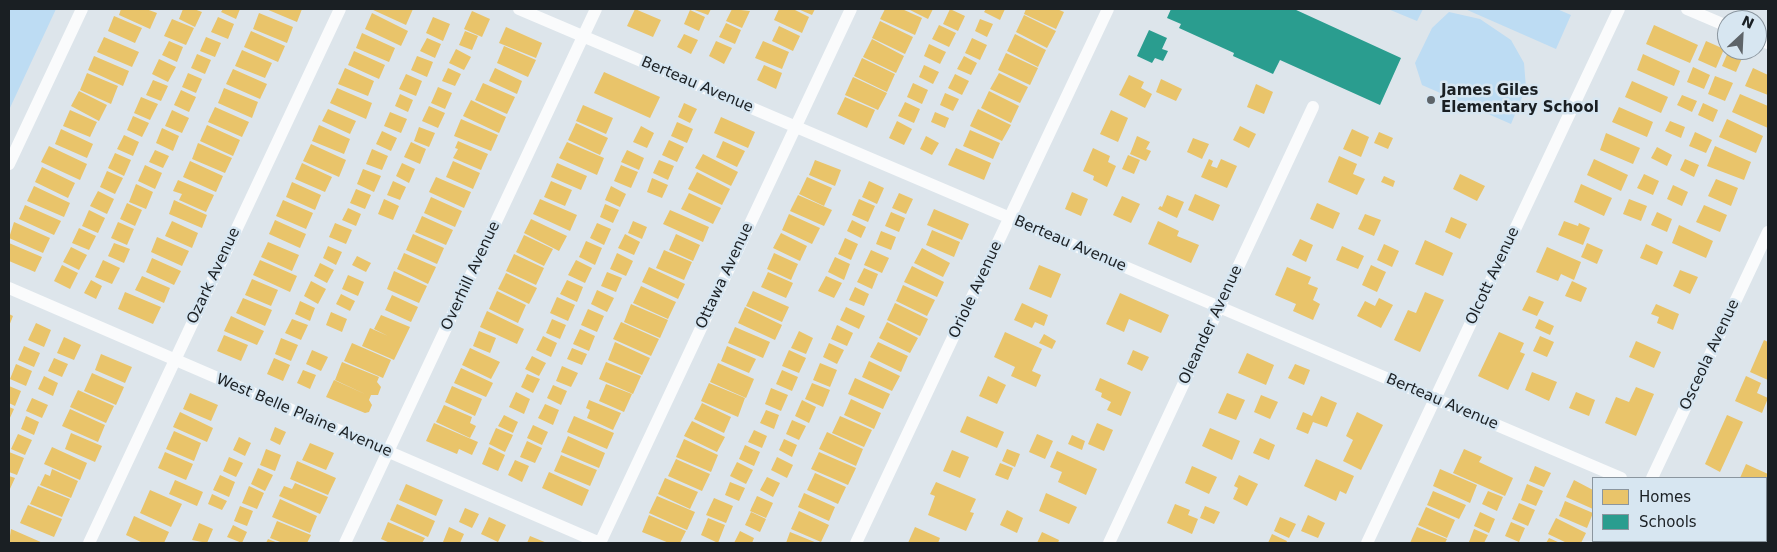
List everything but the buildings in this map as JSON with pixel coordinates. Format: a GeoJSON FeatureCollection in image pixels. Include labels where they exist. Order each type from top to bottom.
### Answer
{"type":"FeatureCollection","features":[{"type":"Feature","properties":{"kind":"street"},"geometry":{"type":"LineString","coordinates":[[9,164],[82,9]]}},
{"type":"Feature","properties":{"kind":"street","name":"Ozark Avenue"},"geometry":{"type":"LineString","coordinates":[[89,543],[340,9]]}},
{"type":"Feature","properties":{"kind":"street","name":"Berteau Avenue"},"geometry":{"type":"LineString","coordinates":[[519,9],[1619,477]]}},
{"type":"Feature","properties":{"kind":"street","name":"Overhill Avenue"},"geometry":{"type":"LineString","coordinates":[[345,543],[596,9]]}},
{"type":"Feature","properties":{"kind":"street","name":"Ottawa Avenue"},"geometry":{"type":"LineString","coordinates":[[600,543],[851,9]]}},
{"type":"Feature","properties":{"kind":"street","name":"Oriole Avenue"},"geometry":{"type":"LineString","coordinates":[[856,543],[1108,9]]}},
{"type":"Feature","properties":{"kind":"street","name":"Olcott Avenue"},"geometry":{"type":"LineString","coordinates":[[1367,543],[1619,9]]}},
{"type":"Feature","properties":{"kind":"street"},"geometry":{"type":"LineString","coordinates":[[1687,9],[1717,22]]}},
{"type":"Feature","properties":{"kind":"street","name":"Oleander Avenue"},"geometry":{"type":"LineString","coordinates":[[1109,543],[1313,107]]}},
{"type":"Feature","properties":{"kind":"street","name":"Osceola Avenue"},"geometry":{"type":"LineString","coordinates":[[1652,477],[1768,232]]}},
{"type":"Feature","properties":{"kind":"street","name":"West Belle Plaine Avenue"},"geometry":{"type":"LineString","coordinates":[[9,288],[600,543]]}},
{"type":"Feature","properties":{"kind":"shaded area"},"geometry":{"type":"Polygon","coordinates":[[[9,9],[56,9],[9,110],[9,9]]]}},
{"type":"Feature","properties":{"kind":"shaded area"},"geometry":{"type":"Polygon","coordinates":[[[1388,9],[1423,9],[1417,21],[1388,9]]]}},
{"type":"Feature","properties":{"kind":"shaded area"},"geometry":{"type":"Polygon","coordinates":[[[1465,9],[1557,9],[1571,15],[1556,49],[1465,9]]]}},
{"type":"Feature","properties":{"kind":"shaded area"},"geometry":{"type":"Polygon","coordinates":[[[1449,12],[1480,19],[1511,40],[1524,63],[1526,88],[1511,124],[1422,85],[1415,63],[1432,28],[1449,12]]]}},
{"type":"Feature","properties":{"kind":"place","name":"James Giles Elementary School"},"geometry":{"type":"Point","coordinates":[1431,100]}}]}
